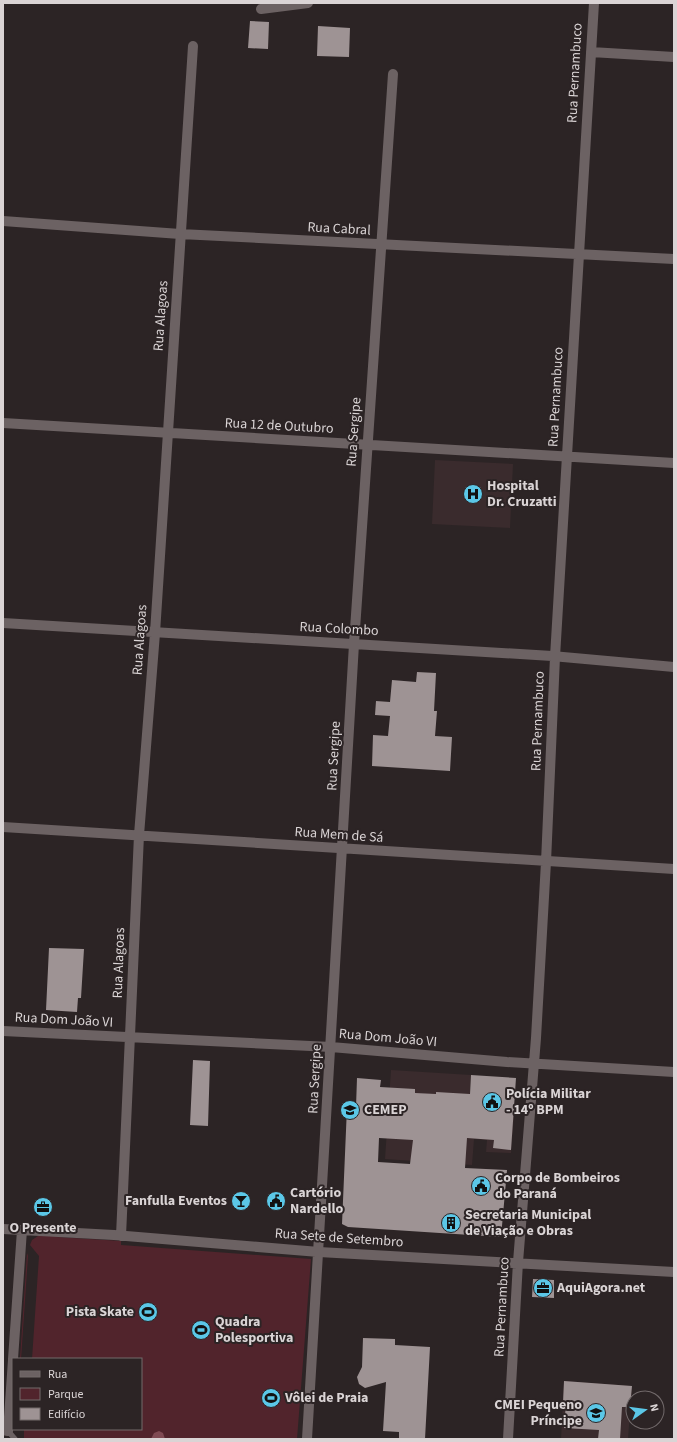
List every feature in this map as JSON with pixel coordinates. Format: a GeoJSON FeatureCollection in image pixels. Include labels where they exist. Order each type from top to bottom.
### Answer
{"type":"FeatureCollection","features":[{"type":"Feature","properties":{"kind":"street"},"geometry":{"type":"LineString","coordinates":[[261,8],[308,3]]}},
{"type":"Feature","properties":{"kind":"street","name":"Rua Pernambuco"},"geometry":{"type":"LineString","coordinates":[[508,1439],[518,1262],[546,862],[566,457],[594,3]]}},
{"type":"Feature","properties":{"kind":"street","name":"Rua Alagoas"},"geometry":{"type":"LineString","coordinates":[[121,1236],[139,835],[155,633],[193,46]]}},
{"type":"Feature","properties":{"kind":"street"},"geometry":{"type":"LineString","coordinates":[[591,52],[674,57]]}},
{"type":"Feature","properties":{"kind":"street","name":"Rua Sergipe"},"geometry":{"type":"LineString","coordinates":[[307,1439],[354,644],[393,74]]}},
{"type":"Feature","properties":{"kind":"street","name":"Rua Cabral"},"geometry":{"type":"LineString","coordinates":[[3,221],[180,234],[674,259]]}},
{"type":"Feature","properties":{"kind":"street","name":"Rua 12 de Outubro"},"geometry":{"type":"LineString","coordinates":[[3,423],[674,463]]}},
{"type":"Feature","properties":{"kind":"street","name":"Rua Colombo"},"geometry":{"type":"LineString","coordinates":[[3,623],[555,657],[674,667]]}},
{"type":"Feature","properties":{"kind":"street","name":"Rua Mem de Sá"},"geometry":{"type":"LineString","coordinates":[[3,828],[139,835],[674,869]]}},
{"type":"Feature","properties":{"kind":"street","name":"Rua Dom João VI"},"geometry":{"type":"LineString","coordinates":[[3,1031],[331,1048],[674,1072]]}},
{"type":"Feature","properties":{"kind":"street","name":"Rua Sete de Setembro"},"geometry":{"type":"LineString","coordinates":[[3,1229],[121,1236],[319,1252],[518,1262],[674,1272]]}},
{"type":"Feature","properties":{"kind":"street"},"geometry":{"type":"LineString","coordinates":[[13,1358],[22,1230]]}},
{"type":"Feature","properties":{"kind":"street"},"geometry":{"type":"LineString","coordinates":[[6,1430],[12,1369]]}},
{"type":"Feature","properties":{"kind":"lane"},"geometry":{"type":"LineString","coordinates":[[6,1430],[15,1439]]}},
{"type":"Feature","properties":{"kind":"shaded area","name":"Hospital Dr. Cruzatti"},"geometry":{"type":"Polygon","coordinates":[[[435,460],[513,464],[510,528],[432,524],[435,460]]]}},
{"type":"Feature","properties":{"kind":"shaded area"},"geometry":{"type":"Polygon","coordinates":[[[391,1070],[471,1075],[469,1111],[514,1114],[511,1153],[486,1152],[487,1140],[474,1139],[472,1165],[385,1159],[391,1070]]]}},
{"type":"Feature","properties":{"kind":"shaded area","name":"CMEI Pequeno Príncipe"},"geometry":{"type":"Polygon","coordinates":[[[564,1381],[632,1386],[632,1390],[625,1390],[625,1430],[629,1430],[628,1439],[561,1439],[564,1381]]]}},
{"type":"Feature","properties":{"kind":"shaded area"},"geometry":{"type":"Polygon","coordinates":[[[159,1431],[163,1433],[165,1439],[151,1439],[154,1433],[159,1431]]]}},
{"type":"Feature","properties":{"kind":"green space"},"geometry":{"type":"Polygon","coordinates":[[[41,1234],[54,1234],[57,1237],[121,1241],[121,1245],[311,1259],[297,1439],[24,1439],[24,1430],[142,1430],[142,1358],[32,1358],[39,1256],[30,1245],[32,1240],[41,1234]]]}},
{"type":"Feature","properties":{"kind":"green space"},"geometry":{"type":"Polygon","coordinates":[[[27,1253],[28,1256],[20,1358],[27,1253]]]}},
{"type":"Feature","properties":{"kind":"building"},"geometry":{"type":"Polygon","coordinates":[[[250,21],[269,22],[268,49],[248,48],[250,21]]]}},
{"type":"Feature","properties":{"kind":"building"},"geometry":{"type":"Polygon","coordinates":[[[318,26],[350,28],[349,57],[317,56],[318,26]]]}},
{"type":"Feature","properties":{"kind":"building"},"geometry":{"type":"Polygon","coordinates":[[[417,672],[436,673],[434,711],[437,711],[435,736],[452,737],[450,771],[372,766],[373,735],[388,736],[390,716],[375,715],[376,701],[390,702],[392,680],[416,682],[417,672]]]}},
{"type":"Feature","properties":{"kind":"building"},"geometry":{"type":"Polygon","coordinates":[[[49,948],[84,949],[81,998],[78,998],[77,1012],[46,1010],[49,948]]]}},
{"type":"Feature","properties":{"kind":"building"},"geometry":{"type":"Polygon","coordinates":[[[193,1060],[210,1061],[208,1126],[190,1125],[193,1060]]]}},
{"type":"Feature","properties":{"kind":"building"},"geometry":{"type":"Polygon","coordinates":[[[471,1075],[516,1078],[511,1150],[493,1148],[494,1140],[467,1138],[465,1168],[507,1170],[501,1237],[348,1227],[342,1224],[347,1107],[356,1107],[357,1078],[381,1080],[380,1087],[415,1089],[415,1093],[436,1094],[436,1092],[470,1094],[471,1075]],[[379,1138],[378,1162],[410,1164],[413,1140],[379,1138]]]}},
{"type":"Feature","properties":{"kind":"building","name":"AquiAgora.net"},"geometry":{"type":"Polygon","coordinates":[[[533,1279],[554,1280],[554,1298],[532,1297],[533,1279]]]}},
{"type":"Feature","properties":{"kind":"building"},"geometry":{"type":"Polygon","coordinates":[[[363,1338],[395,1339],[395,1345],[430,1347],[425,1439],[399,1439],[399,1432],[383,1431],[386,1382],[365,1388],[359,1384],[357,1377],[362,1367],[363,1338]]]}},
{"type":"Feature","properties":{"kind":"building","name":"CMEI Pequeno Príncipe"},"geometry":{"type":"Polygon","coordinates":[[[564,1381],[632,1386],[632,1390],[625,1390],[625,1407],[622,1407],[620,1439],[598,1439],[599,1430],[564,1428],[566,1403],[563,1403],[564,1381]]]}},
{"type":"Feature","properties":{"kind":"place","name":"Hospital Dr. Cruzatti"},"geometry":{"type":"Point","coordinates":[473,494]}},
{"type":"Feature","properties":{"kind":"place","name":"Polícia Militar - 14º BPM"},"geometry":{"type":"Point","coordinates":[492,1102]}},
{"type":"Feature","properties":{"kind":"place","name":"CEMEP"},"geometry":{"type":"Point","coordinates":[350,1110]}},
{"type":"Feature","properties":{"kind":"place","name":"Corpo de Bombeiros do Paraná"},"geometry":{"type":"Point","coordinates":[481,1186]}},
{"type":"Feature","properties":{"kind":"place","name":"Fanfulla Eventos"},"geometry":{"type":"Point","coordinates":[241,1201]}},
{"type":"Feature","properties":{"kind":"place","name":"Cartório Nardello"},"geometry":{"type":"Point","coordinates":[276,1201]}},
{"type":"Feature","properties":{"kind":"place","name":"O Presente"},"geometry":{"type":"Point","coordinates":[43,1207]}},
{"type":"Feature","properties":{"kind":"place","name":"Secretaria Municipal de Viação e Obras"},"geometry":{"type":"Point","coordinates":[451,1223]}},
{"type":"Feature","properties":{"kind":"place","name":"AquiAgora.net"},"geometry":{"type":"Point","coordinates":[543,1288]}},
{"type":"Feature","properties":{"kind":"place","name":"Pista Skate"},"geometry":{"type":"Point","coordinates":[148,1312]}},
{"type":"Feature","properties":{"kind":"place","name":"Quadra Polesportiva"},"geometry":{"type":"Point","coordinates":[201,1330]}},
{"type":"Feature","properties":{"kind":"place","name":"Vôlei de Praia"},"geometry":{"type":"Point","coordinates":[271,1398]}},
{"type":"Feature","properties":{"kind":"place","name":"CMEI Pequeno Príncipe"},"geometry":{"type":"Point","coordinates":[596,1413]}}]}
